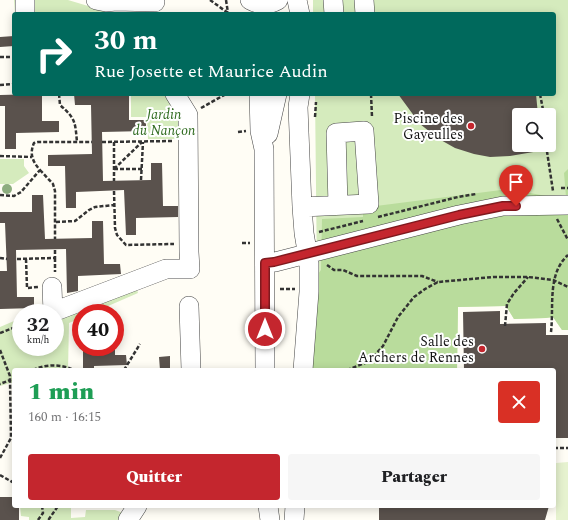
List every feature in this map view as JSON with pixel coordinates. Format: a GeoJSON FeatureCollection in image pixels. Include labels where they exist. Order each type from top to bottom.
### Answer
{"type":"FeatureCollection","features":[{"type":"Feature","properties":{"kind":"street"},"geometry":{"type":"LineString","coordinates":[[25,0],[25,12]]}},
{"type":"Feature","properties":{"kind":"street"},"geometry":{"type":"LineString","coordinates":[[252,5],[267,4],[279,0],[279,12]]}},
{"type":"Feature","properties":{"kind":"street"},"geometry":{"type":"LineString","coordinates":[[297,0],[300,12]]}},
{"type":"Feature","properties":{"kind":"street"},"geometry":{"type":"LineString","coordinates":[[333,0],[334,12]]}},
{"type":"Feature","properties":{"kind":"street"},"geometry":{"type":"LineString","coordinates":[[364,0],[365,12]]}},
{"type":"Feature","properties":{"kind":"street"},"geometry":{"type":"LineString","coordinates":[[110,5],[155,2]]}},
{"type":"Feature","properties":{"kind":"street"},"geometry":{"type":"LineString","coordinates":[[52,287],[53,312],[166,269],[190,268],[188,115],[176,96]]}},
{"type":"Feature","properties":{"kind":"street"},"geometry":{"type":"LineString","coordinates":[[259,96],[260,131],[264,149],[265,368]]}},
{"type":"Feature","properties":{"kind":"street"},"geometry":{"type":"LineString","coordinates":[[264,149],[277,96]]}},
{"type":"Feature","properties":{"kind":"street"},"geometry":{"type":"LineString","coordinates":[[300,96],[298,107],[302,207],[304,233],[310,263],[303,368]]}},
{"type":"Feature","properties":{"kind":"street"},"geometry":{"type":"LineString","coordinates":[[302,207],[369,204],[364,131],[336,133],[338,205]]}},
{"type":"Feature","properties":{"kind":"street"},"geometry":{"type":"LineString","coordinates":[[265,263],[459,215],[503,206],[560,209]]}},
{"type":"Feature","properties":{"kind":"street"},"geometry":{"type":"LineString","coordinates":[[190,306],[191,368]]}},
{"type":"Feature","properties":{"kind":"street"},"geometry":{"type":"LineString","coordinates":[[128,520],[136,508]]}},
{"type":"Feature","properties":{"kind":"street"},"geometry":{"type":"LineString","coordinates":[[263,520],[265,508]]}},
{"type":"Feature","properties":{"kind":"street"},"geometry":{"type":"LineString","coordinates":[[268,508],[270,520]]}},
{"type":"Feature","properties":{"kind":"street"},"geometry":{"type":"LineString","coordinates":[[294,520],[295,508]]}},
{"type":"Feature","properties":{"kind":"path"},"geometry":{"type":"LineString","coordinates":[[210,0],[225,12]]}},
{"type":"Feature","properties":{"kind":"path"},"geometry":{"type":"LineString","coordinates":[[226,0],[228,12]]}},
{"type":"Feature","properties":{"kind":"path"},"geometry":{"type":"LineString","coordinates":[[0,57],[12,57]]}},
{"type":"Feature","properties":{"kind":"path"},"geometry":{"type":"LineString","coordinates":[[0,85],[12,84]]}},
{"type":"Feature","properties":{"kind":"path"},"geometry":{"type":"LineString","coordinates":[[59,96],[60,105],[75,121],[77,142]]}},
{"type":"Feature","properties":{"kind":"path"},"geometry":{"type":"LineString","coordinates":[[188,115],[222,96]]}},
{"type":"Feature","properties":{"kind":"path"},"geometry":{"type":"LineString","coordinates":[[364,131],[372,127],[371,96]]}},
{"type":"Feature","properties":{"kind":"path"},"geometry":{"type":"LineString","coordinates":[[540,96],[543,108]]}},
{"type":"Feature","properties":{"kind":"path"},"geometry":{"type":"LineString","coordinates":[[102,142],[189,140]]}},
{"type":"Feature","properties":{"kind":"path"},"geometry":{"type":"LineString","coordinates":[[114,169],[143,141]]}},
{"type":"Feature","properties":{"kind":"path"},"geometry":{"type":"LineString","coordinates":[[141,180],[143,141]]}},
{"type":"Feature","properties":{"kind":"path"},"geometry":{"type":"LineString","coordinates":[[55,239],[55,191],[53,184],[34,164],[32,156],[34,143],[92,142]]}},
{"type":"Feature","properties":{"kind":"path"},"geometry":{"type":"LineString","coordinates":[[114,142],[114,181]]}},
{"type":"Feature","properties":{"kind":"path"},"geometry":{"type":"LineString","coordinates":[[547,152],[560,209],[558,223],[568,240]]}},
{"type":"Feature","properties":{"kind":"path"},"geometry":{"type":"LineString","coordinates":[[0,156],[32,156]]}},
{"type":"Feature","properties":{"kind":"path"},"geometry":{"type":"LineString","coordinates":[[114,169],[142,169]]}},
{"type":"Feature","properties":{"kind":"path"},"geometry":{"type":"LineString","coordinates":[[0,194],[14,196],[21,192],[40,170]]}},
{"type":"Feature","properties":{"kind":"path"},"geometry":{"type":"LineString","coordinates":[[114,191],[115,228],[117,234],[126,245],[189,244]]}},
{"type":"Feature","properties":{"kind":"path"},"geometry":{"type":"LineString","coordinates":[[56,222],[75,221],[95,207],[114,205]]}},
{"type":"Feature","properties":{"kind":"path"},"geometry":{"type":"LineString","coordinates":[[16,259],[55,258],[55,249]]}},
{"type":"Feature","properties":{"kind":"path"},"geometry":{"type":"LineString","coordinates":[[551,332],[553,316],[553,280],[557,268],[568,255]]}},
{"type":"Feature","properties":{"kind":"path"},"geometry":{"type":"LineString","coordinates":[[0,258],[6,259]]}},
{"type":"Feature","properties":{"kind":"path"},"geometry":{"type":"LineString","coordinates":[[324,264],[329,265],[334,270],[343,270],[357,276],[422,276],[438,282]]}},
{"type":"Feature","properties":{"kind":"path"},"geometry":{"type":"LineString","coordinates":[[352,368],[365,363],[374,356],[383,346],[398,317],[414,297],[438,282],[493,277],[528,277],[553,280],[568,287]]}},
{"type":"Feature","properties":{"kind":"path"},"geometry":{"type":"LineString","coordinates":[[505,326],[507,304],[514,293],[528,277]]}},
{"type":"Feature","properties":{"kind":"path"},"geometry":{"type":"LineString","coordinates":[[265,289],[309,288]]}},
{"type":"Feature","properties":{"kind":"path"},"geometry":{"type":"LineString","coordinates":[[0,333],[12,328]]}},
{"type":"Feature","properties":{"kind":"path"},"geometry":{"type":"LineString","coordinates":[[125,368],[140,344]]}},
{"type":"Feature","properties":{"kind":"path"},"geometry":{"type":"LineString","coordinates":[[0,350],[10,376],[12,401]]}},
{"type":"Feature","properties":{"kind":"path"},"geometry":{"type":"LineString","coordinates":[[37,368],[57,365],[67,368]]}},
{"type":"Feature","properties":{"kind":"path"},"geometry":{"type":"LineString","coordinates":[[0,384],[10,380]]}},
{"type":"Feature","properties":{"kind":"path"},"geometry":{"type":"LineString","coordinates":[[0,458],[11,438],[12,425]]}},
{"type":"Feature","properties":{"kind":"path"},"geometry":{"type":"LineString","coordinates":[[556,448],[568,448]]}},
{"type":"Feature","properties":{"kind":"path"},"geometry":{"type":"LineString","coordinates":[[0,475],[12,482]]}},
{"type":"Feature","properties":{"kind":"path"},"geometry":{"type":"LineString","coordinates":[[38,520],[43,513],[42,508]]}},
{"type":"Feature","properties":{"kind":"path"},"geometry":{"type":"LineString","coordinates":[[49,520],[48,519],[56,508]]}},
{"type":"Feature","properties":{"kind":"green space"},"geometry":{"type":"Polygon","coordinates":[[[14,0],[68,0],[108,12],[15,12],[14,0]]]}},
{"type":"Feature","properties":{"kind":"green space"},"geometry":{"type":"Polygon","coordinates":[[[313,0],[568,0],[568,330],[562,330],[553,317],[514,319],[506,306],[458,307],[457,368],[454,368],[317,279],[315,96],[556,96],[556,12],[313,12],[313,0]]]}},
{"type":"Feature","properties":{"kind":"green space","name":"Jardin du Nançon"},"geometry":{"type":"Polygon","coordinates":[[[131,96],[167,96],[180,117],[180,139],[148,139],[147,117],[131,117],[131,96]]]}},
{"type":"Feature","properties":{"kind":"green space"},"geometry":{"type":"Polygon","coordinates":[[[0,159],[24,159],[24,166],[29,173],[13,184],[0,184],[0,159]]]}},
{"type":"Feature","properties":{"kind":"green space"},"geometry":{"type":"Polygon","coordinates":[[[568,169],[568,330],[562,330],[553,317],[514,319],[506,306],[458,307],[457,368],[313,368],[313,281],[321,270],[322,219],[363,217],[363,210],[376,206],[509,189],[546,196],[551,210],[567,209],[564,173],[568,169]]]}},
{"type":"Feature","properties":{"kind":"green space"},"geometry":{"type":"Polygon","coordinates":[[[135,284],[138,293],[113,304],[85,304],[135,284]]]}},
{"type":"Feature","properties":{"kind":"green space"},"geometry":{"type":"Polygon","coordinates":[[[72,309],[72,322],[69,323],[68,368],[12,368],[12,383],[0,386],[0,327],[12,322],[12,356],[64,356],[64,312],[72,309]]]}},
{"type":"Feature","properties":{"kind":"green space"},"geometry":{"type":"Polygon","coordinates":[[[568,462],[568,520],[556,520],[556,463],[568,462]]]}},
{"type":"Feature","properties":{"kind":"green space"},"geometry":{"type":"Polygon","coordinates":[[[20,508],[71,508],[71,518],[85,517],[86,510],[115,510],[126,514],[122,520],[29,520],[29,517],[21,516],[20,508]]]}},
{"type":"Feature","properties":{"kind":"building"},"geometry":{"type":"Polygon","coordinates":[[[12,36],[12,46],[0,47],[0,37],[12,36]]]}},
{"type":"Feature","properties":{"kind":"building"},"geometry":{"type":"Polygon","coordinates":[[[0,95],[42,96],[42,121],[59,121],[59,132],[16,133],[16,149],[5,149],[5,106],[0,106],[0,95]]]}},
{"type":"Feature","properties":{"kind":"building"},"geometry":{"type":"Polygon","coordinates":[[[74,96],[129,96],[129,120],[146,120],[146,131],[102,132],[103,181],[151,180],[151,163],[162,163],[163,206],[178,206],[178,217],[136,218],[136,235],[126,235],[124,190],[76,192],[76,208],[66,208],[65,166],[48,166],[48,155],[92,154],[91,105],[75,105],[74,96]]]}},
{"type":"Feature","properties":{"kind":"building","name":"Piscine des Gayeulles"},"geometry":{"type":"Polygon","coordinates":[[[399,96],[536,96],[537,108],[512,108],[512,152],[533,152],[510,156],[490,157],[455,148],[439,139],[420,124],[399,96]]]}},
{"type":"Feature","properties":{"kind":"building"},"geometry":{"type":"Polygon","coordinates":[[[32,195],[43,195],[45,239],[92,238],[92,221],[103,221],[104,264],[120,264],[121,274],[78,276],[78,291],[67,293],[66,249],[16,250],[17,297],[34,297],[34,304],[12,304],[12,309],[0,309],[0,271],[7,271],[5,223],[0,223],[0,212],[32,212],[32,195]]]}},
{"type":"Feature","properties":{"kind":"building"},"geometry":{"type":"Polygon","coordinates":[[[500,311],[500,324],[546,323],[546,335],[568,335],[568,438],[556,438],[556,368],[464,368],[463,312],[500,311]]]}},
{"type":"Feature","properties":{"kind":"building"},"geometry":{"type":"Polygon","coordinates":[[[126,355],[127,365],[94,366],[94,368],[83,368],[83,356],[126,355]]]}},
{"type":"Feature","properties":{"kind":"building"},"geometry":{"type":"Polygon","coordinates":[[[170,356],[170,368],[160,368],[159,357],[170,356]]]}},
{"type":"Feature","properties":{"kind":"building"},"geometry":{"type":"Polygon","coordinates":[[[0,497],[12,497],[12,508],[19,508],[19,520],[0,520],[0,497]]]}},
{"type":"Feature","properties":{"kind":"building"},"geometry":{"type":"Polygon","coordinates":[[[379,508],[548,508],[545,520],[379,520],[379,508]]]}},
{"type":"Feature","properties":{"kind":"place","name":"Piscine des Gayeulles"},"geometry":{"type":"Point","coordinates":[471,126]}},
{"type":"Feature","properties":{"kind":"place","name":"Salle des Archers de Rennes"},"geometry":{"type":"Point","coordinates":[482,349]}},
{"type":"Feature","properties":{"kind":"route"},"geometry":{"type":"LineString","coordinates":[[265,329],[265,263],[459,215],[503,206],[516,206]]}}]}
